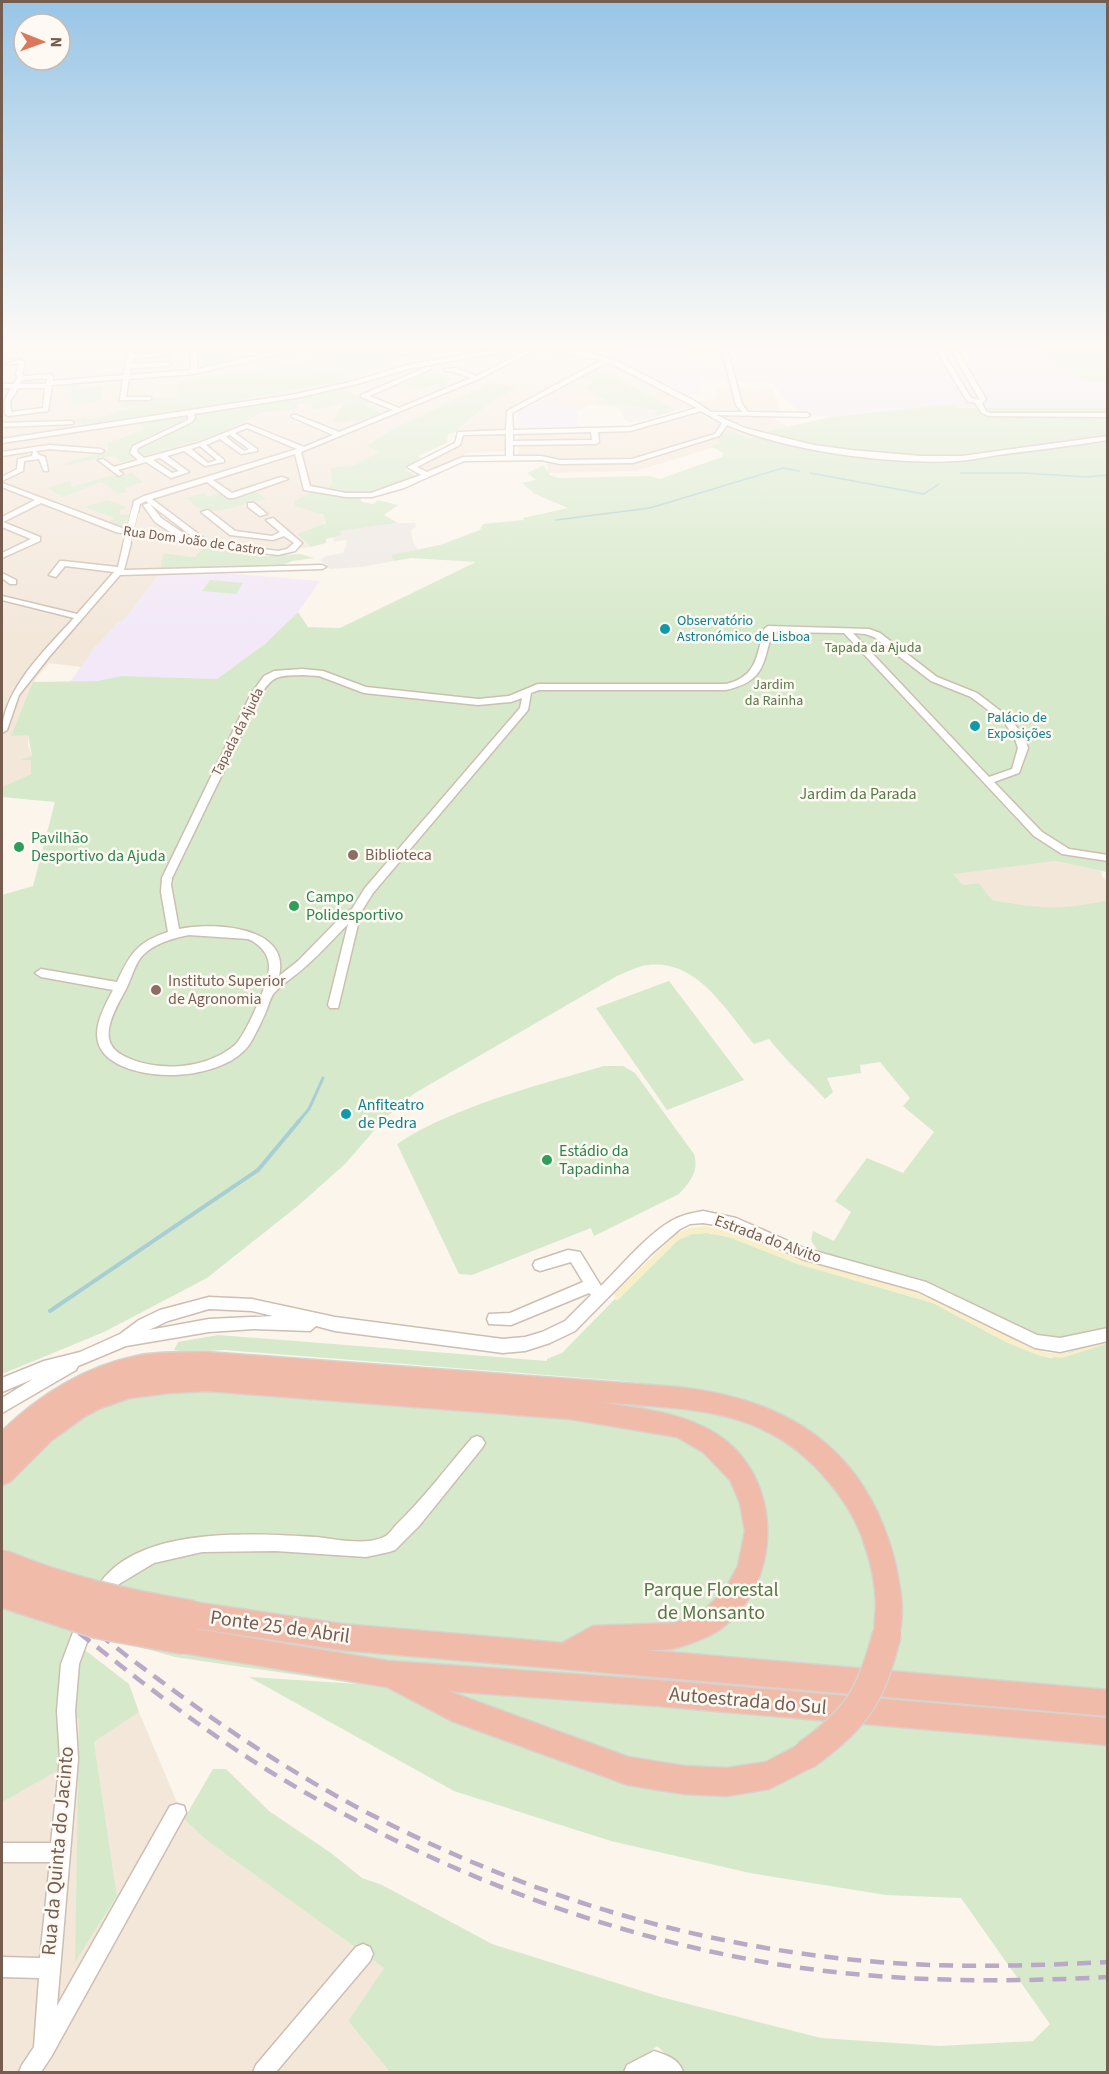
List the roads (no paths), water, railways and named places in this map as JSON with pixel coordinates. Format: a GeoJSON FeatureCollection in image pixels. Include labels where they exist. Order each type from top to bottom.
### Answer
{"type":"FeatureCollection","features":[{"type":"Feature","properties":{"kind":"highway"},"geometry":{"type":"LineString","coordinates":[[2,1446],[46,1406],[78,1387],[118,1371],[158,1363],[206,1362],[701,1400],[738,1408],[769,1419],[790,1430],[812,1448],[834,1469],[856,1499],[873,1532],[883,1568],[888,1597],[887,1634],[878,1671],[864,1700],[840,1730],[806,1755],[769,1775],[727,1782],[684,1780],[628,1771],[452,1708],[388,1674]]}},
{"type":"Feature","properties":{"kind":"highway"},"geometry":{"type":"LineString","coordinates":[[2,1473],[36,1439],[65,1416],[100,1397],[130,1387],[162,1382],[208,1381],[570,1408],[680,1427],[711,1444],[738,1472],[752,1501],[757,1531],[750,1569],[734,1599],[712,1620],[674,1636],[593,1640],[565,1656]]}},
{"type":"Feature","properties":{"kind":"highway","name":"Ponte 25 de Abril"},"geometry":{"type":"LineString","coordinates":[[2,1564],[23,1574],[107,1600],[193,1615],[342,1637],[565,1656]]}},
{"type":"Feature","properties":{"kind":"highway","name":"Ponte 25 de Abril"},"geometry":{"type":"LineString","coordinates":[[2,1593],[97,1624],[388,1674]]}},
{"type":"Feature","properties":{"kind":"highway","name":"Autoestrada do Sul"},"geometry":{"type":"LineString","coordinates":[[565,1656],[1107,1703]]}},
{"type":"Feature","properties":{"kind":"highway","name":"Autoestrada do Sul"},"geometry":{"type":"LineString","coordinates":[[388,1674],[648,1692],[1107,1732]]}},
{"type":"Feature","properties":{"kind":"street"},"geometry":{"type":"LineString","coordinates":[[73,448],[77,445]]}},
{"type":"Feature","properties":{"kind":"street"},"geometry":{"type":"LineString","coordinates":[[140,445],[133,448],[133,453],[171,476],[185,472],[161,455]]}},
{"type":"Feature","properties":{"kind":"street"},"geometry":{"type":"LineString","coordinates":[[101,460],[117,472],[145,460],[198,445]]}},
{"type":"Feature","properties":{"kind":"street"},"geometry":{"type":"LineString","coordinates":[[185,448],[207,465],[222,461],[202,445]]}},
{"type":"Feature","properties":{"kind":"street"},"geometry":{"type":"LineString","coordinates":[[232,445],[243,453],[255,450],[248,445]]}},
{"type":"Feature","properties":{"kind":"street"},"geometry":{"type":"LineString","coordinates":[[287,445],[300,451]]}},
{"type":"Feature","properties":{"kind":"street"},"geometry":{"type":"LineString","coordinates":[[2,730],[15,695],[79,616],[119,572],[137,503],[316,445]]}},
{"type":"Feature","properties":{"kind":"street"},"geometry":{"type":"LineString","coordinates":[[426,474],[411,467],[456,445]]}},
{"type":"Feature","properties":{"kind":"street"},"geometry":{"type":"LineString","coordinates":[[510,445],[510,458]]}},
{"type":"Feature","properties":{"kind":"street"},"geometry":{"type":"LineString","coordinates":[[300,451],[307,488],[346,495],[372,495],[401,486],[463,459],[541,458],[560,462],[633,461],[685,445]]}},
{"type":"Feature","properties":{"kind":"street"},"geometry":{"type":"LineString","coordinates":[[812,445],[868,454],[948,459],[1056,445]]}},
{"type":"Feature","properties":{"kind":"street"},"geometry":{"type":"LineString","coordinates":[[2,454],[73,448],[101,451]]}},
{"type":"Feature","properties":{"kind":"street"},"geometry":{"type":"LineString","coordinates":[[35,453],[42,457],[46,470]]}},
{"type":"Feature","properties":{"kind":"street"},"geometry":{"type":"LineString","coordinates":[[2,478],[21,470],[20,460],[35,453]]}},
{"type":"Feature","properties":{"kind":"street"},"geometry":{"type":"LineString","coordinates":[[208,479],[231,496],[284,478]]}},
{"type":"Feature","properties":{"kind":"street","name":"Rua Dom João de Castro"},"geometry":{"type":"LineString","coordinates":[[2,485],[119,530],[179,540],[287,552],[298,543],[286,532]]}},
{"type":"Feature","properties":{"kind":"street"},"geometry":{"type":"LineString","coordinates":[[147,498],[147,505],[158,520],[180,535],[179,540]]}},
{"type":"Feature","properties":{"kind":"street"},"geometry":{"type":"LineString","coordinates":[[147,498],[207,544]]}},
{"type":"Feature","properties":{"kind":"street"},"geometry":{"type":"LineString","coordinates":[[2,522],[39,501]]}},
{"type":"Feature","properties":{"kind":"street"},"geometry":{"type":"LineString","coordinates":[[205,512],[233,533],[273,538],[286,532],[251,505]]}},
{"type":"Feature","properties":{"kind":"street"},"geometry":{"type":"LineString","coordinates":[[2,522],[37,539],[2,556]]}},
{"type":"Feature","properties":{"kind":"street"},"geometry":{"type":"LineString","coordinates":[[53,575],[70,553]]}},
{"type":"Feature","properties":{"kind":"street"},"geometry":{"type":"LineString","coordinates":[[63,563],[119,572],[322,567]]}},
{"type":"Feature","properties":{"kind":"street"},"geometry":{"type":"LineString","coordinates":[[2,574],[13,582]]}},
{"type":"Feature","properties":{"kind":"street"},"geometry":{"type":"LineString","coordinates":[[2,598],[79,616]]}},
{"type":"Feature","properties":{"kind":"street","name":"Tapada da Ajuda"},"geometry":{"type":"LineString","coordinates":[[174,934],[174,923],[164,891],[166,878],[247,710],[267,678],[278,673],[320,673],[364,690],[477,702],[511,699],[538,687],[717,687],[745,683],[756,674],[768,629],[866,631],[877,635],[934,679],[974,695],[1008,721],[1020,739],[1023,748],[1021,757],[1016,771],[987,781]]}},
{"type":"Feature","properties":{"kind":"street"},"geometry":{"type":"LineString","coordinates":[[847,632],[1038,834],[1055,847],[1084,856],[1107,858]]}},
{"type":"Feature","properties":{"kind":"street"},"geometry":{"type":"LineString","coordinates":[[266,992],[302,964],[344,921],[356,912],[374,885],[525,708],[527,692]]}},
{"type":"Feature","properties":{"kind":"street"},"geometry":{"type":"LineString","coordinates":[[2,697],[15,695]]}},
{"type":"Feature","properties":{"kind":"street"},"geometry":{"type":"LineString","coordinates":[[334,1005],[356,912]]}},
{"type":"Feature","properties":{"kind":"street"},"geometry":{"type":"LineString","coordinates":[[189,931],[231,933],[258,938],[272,953],[275,967],[251,1034],[227,1057],[193,1069],[173,1071],[141,1068],[113,1057],[102,1034],[104,1020],[138,952],[174,934],[189,931]]}},
{"type":"Feature","properties":{"kind":"street"},"geometry":{"type":"LineString","coordinates":[[41,973],[121,987]]}},
{"type":"Feature","properties":{"kind":"street","name":"Estrada do Alvito"},"geometry":{"type":"LineString","coordinates":[[335,1324],[503,1346],[525,1344],[545,1338],[570,1326],[596,1291],[675,1225],[688,1219],[703,1217],[731,1222],[802,1253],[921,1286],[1035,1341],[1075,1344],[1107,1334]]}},
{"type":"Feature","properties":{"kind":"street"},"geometry":{"type":"LineString","coordinates":[[494,1319],[511,1319],[596,1291],[575,1256],[540,1265]]}},
{"type":"Feature","properties":{"kind":"street"},"geometry":{"type":"LineString","coordinates":[[2,1385],[44,1368],[82,1358],[125,1340],[160,1317],[208,1303],[252,1305],[335,1324]]}},
{"type":"Feature","properties":{"kind":"street"},"geometry":{"type":"LineString","coordinates":[[125,1340],[223,1323],[335,1324]]}},
{"type":"Feature","properties":{"kind":"street"},"geometry":{"type":"LineString","coordinates":[[2,1406],[82,1358]]}},
{"type":"Feature","properties":{"kind":"street","name":"Rua da Quinta do Jacinto"},"geometry":{"type":"LineString","coordinates":[[44,2050],[49,1968],[69,1759],[66,1711],[70,1664],[88,1614],[113,1578],[151,1555],[202,1544],[276,1542],[366,1550],[389,1544],[413,1520],[477,1443]]}},
{"type":"Feature","properties":{"kind":"street","name":"Rua da Quinta do Jacinto"},"geometry":{"type":"LineString","coordinates":[[29,2073],[177,1813]]}},
{"type":"Feature","properties":{"kind":"street"},"geometry":{"type":"LineString","coordinates":[[2,1852],[60,1853]]}},
{"type":"Feature","properties":{"kind":"street"},"geometry":{"type":"LineString","coordinates":[[263,2073],[363,1954]]}},
{"type":"Feature","properties":{"kind":"street"},"geometry":{"type":"LineString","coordinates":[[2,1967],[49,1968]]}},
{"type":"Feature","properties":{"kind":"street"},"geometry":{"type":"LineString","coordinates":[[634,2073],[654,2061],[665,2064],[673,2073]]}},
{"type":"Feature","properties":{"kind":"waterway"},"geometry":{"type":"LineString","coordinates":[[556,520],[650,508],[783,468],[799,471]]}},
{"type":"Feature","properties":{"kind":"waterway"},"geometry":{"type":"LineString","coordinates":[[810,473],[924,494],[939,484]]}},
{"type":"Feature","properties":{"kind":"waterway"},"geometry":{"type":"LineString","coordinates":[[961,473],[1024,473],[1086,477],[1108,475]]}},
{"type":"Feature","properties":{"kind":"waterway"},"geometry":{"type":"LineString","coordinates":[[298,1122],[309,1109],[323,1078]]}},
{"type":"Feature","properties":{"kind":"waterway"},"geometry":{"type":"LineString","coordinates":[[50,1311],[258,1170],[299,1121]]}},
{"type":"Feature","properties":{"kind":"railway"},"geometry":{"type":"LineString","coordinates":[[2,1572],[67,1610],[234,1733],[340,1798],[412,1835],[486,1868],[562,1896],[640,1920],[718,1939],[798,1953],[878,1962],[964,1966],[1108,1962]]}},
{"type":"Feature","properties":{"kind":"railway"},"geometry":{"type":"LineString","coordinates":[[2,1583],[59,1618],[228,1745],[327,1805],[448,1865],[574,1914],[704,1950],[770,1963],[854,1974],[981,1980],[1108,1977]]}},
{"type":"Feature","properties":{"kind":"place","name":"Observatório Astronómico de Lisboa"},"geometry":{"type":"Point","coordinates":[665,629]}},
{"type":"Feature","properties":{"kind":"place","name":"Palácio de Exposições"},"geometry":{"type":"Point","coordinates":[975,726]}},
{"type":"Feature","properties":{"kind":"place","name":"Pavilhão Desportivo da Ajuda"},"geometry":{"type":"Point","coordinates":[19,847]}},
{"type":"Feature","properties":{"kind":"place","name":"Biblioteca"},"geometry":{"type":"Point","coordinates":[353,855]}},
{"type":"Feature","properties":{"kind":"place","name":"Campo Polidesportivo"},"geometry":{"type":"Point","coordinates":[294,906]}},
{"type":"Feature","properties":{"kind":"place","name":"Instituto Superior de Agronomia"},"geometry":{"type":"Point","coordinates":[156,990]}},
{"type":"Feature","properties":{"kind":"place","name":"Anfiteatro de Pedra"},"geometry":{"type":"Point","coordinates":[346,1114]}},
{"type":"Feature","properties":{"kind":"place","name":"Estádio da Tapadinha"},"geometry":{"type":"Point","coordinates":[547,1160]}},
{"type":"Feature","properties":{"kind":"park label","name":"Jardim da Rainha"},"geometry":{"type":"Point","coordinates":[774,694]}},
{"type":"Feature","properties":{"kind":"park label","name":"Jardim da Parada"},"geometry":{"type":"Point","coordinates":[858,794]}},
{"type":"Feature","properties":{"kind":"park label","name":"Parque Florestal de Monsanto"},"geometry":{"type":"Point","coordinates":[711,1602]}}]}
